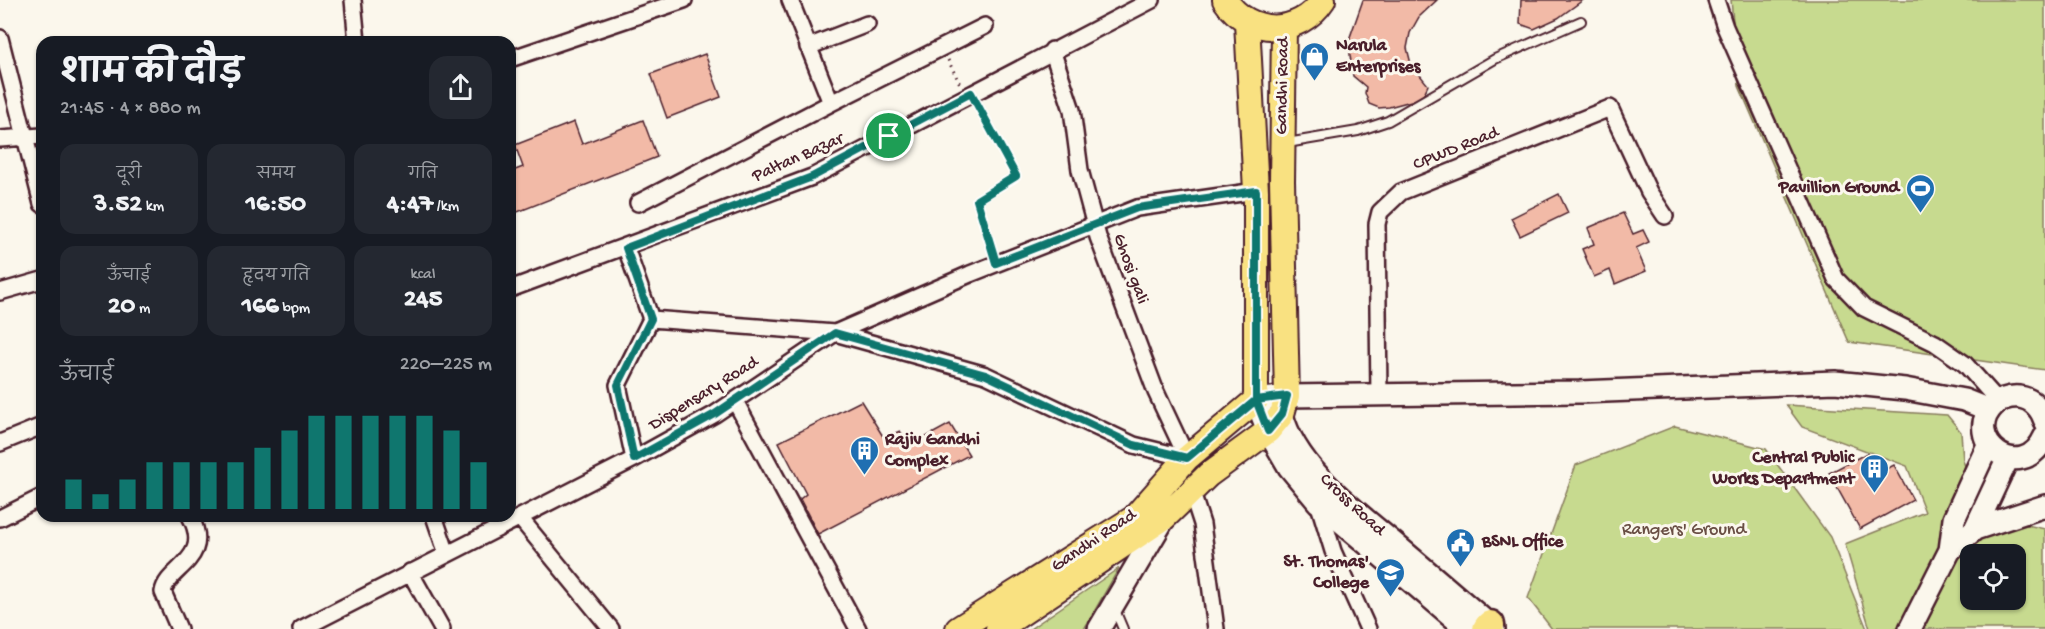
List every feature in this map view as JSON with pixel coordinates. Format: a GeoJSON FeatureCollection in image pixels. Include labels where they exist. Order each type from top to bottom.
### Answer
{"type":"FeatureCollection","features":[{"type":"Feature","properties":{"kind":"main road"},"geometry":{"type":"LineString","coordinates":[[1225,0],[1235,13],[1247,22],[1265,28],[1284,28],[1302,21],[1317,10],[1323,0]]}},
{"type":"Feature","properties":{"kind":"main road","name":"Gandhi Road"},"geometry":{"type":"LineString","coordinates":[[958,629],[1134,518],[1187,458],[1256,400],[1256,191],[1247,22]]}},
{"type":"Feature","properties":{"kind":"main road","name":"Gandhi Road"},"geometry":{"type":"LineString","coordinates":[[998,629],[1165,517],[1279,414],[1284,28]]}},
{"type":"Feature","properties":{"kind":"street"},"geometry":{"type":"LineString","coordinates":[[353,0],[356,36]]}},
{"type":"Feature","properties":{"kind":"street"},"geometry":{"type":"LineString","coordinates":[[516,57],[684,0]]}},
{"type":"Feature","properties":{"kind":"street"},"geometry":{"type":"LineString","coordinates":[[790,0],[831,103]]}},
{"type":"Feature","properties":{"kind":"street","name":"Paltan Bazar"},"geometry":{"type":"LineString","coordinates":[[516,286],[626,248],[812,177],[1052,50],[1152,0]]}},
{"type":"Feature","properties":{"kind":"street"},"geometry":{"type":"LineString","coordinates":[[1716,0],[1725,27],[1836,279],[1864,308],[1935,343],[1965,364],[1994,406]]}},
{"type":"Feature","properties":{"kind":"street"},"geometry":{"type":"LineString","coordinates":[[808,47],[867,24]]}},
{"type":"Feature","properties":{"kind":"street"},"geometry":{"type":"LineString","coordinates":[[638,203],[985,26]]}},
{"type":"Feature","properties":{"kind":"street"},"geometry":{"type":"LineString","coordinates":[[0,38],[36,181]]}},
{"type":"Feature","properties":{"kind":"street","name":"Ghosi gali"},"geometry":{"type":"LineString","coordinates":[[1052,50],[1072,110],[1080,170],[1094,224],[1156,392],[1187,458]]}},
{"type":"Feature","properties":{"kind":"street","name":"CPWD Road"},"geometry":{"type":"LineString","coordinates":[[1379,394],[1377,224],[1380,212],[1401,192],[1610,108],[1649,192],[1665,216]]}},
{"type":"Feature","properties":{"kind":"street"},"geometry":{"type":"LineString","coordinates":[[0,139],[36,137]]}},
{"type":"Feature","properties":{"kind":"street","name":"Dispensary Road"},"geometry":{"type":"LineString","coordinates":[[516,520],[634,459],[735,400],[835,333],[996,263],[1137,208],[1256,191]]}},
{"type":"Feature","properties":{"kind":"street"},"geometry":{"type":"LineString","coordinates":[[626,248],[651,319],[618,385],[634,459]]}},
{"type":"Feature","properties":{"kind":"street"},"geometry":{"type":"LineString","coordinates":[[0,292],[36,282]]}},
{"type":"Feature","properties":{"kind":"street"},"geometry":{"type":"LineString","coordinates":[[651,319],[835,333],[986,375],[1134,445],[1187,458]]}},
{"type":"Feature","properties":{"kind":"street"},"geometry":{"type":"LineString","coordinates":[[1256,400],[1279,414],[1379,394],[1580,392],[1835,382],[1905,389],[1994,406]]}},
{"type":"Feature","properties":{"kind":"street"},"geometry":{"type":"LineString","coordinates":[[2043,444],[2032,454],[2020,459],[1997,454],[1988,445],[1984,433],[1984,421],[1994,406],[2010,397],[2039,398],[2045,421]]}},
{"type":"Feature","properties":{"kind":"street"},"geometry":{"type":"LineString","coordinates":[[735,400],[858,629]]}},
{"type":"Feature","properties":{"kind":"street"},"geometry":{"type":"LineString","coordinates":[[1256,400],[1279,414]]}},
{"type":"Feature","properties":{"kind":"street","name":"Cross Road"},"geometry":{"type":"LineString","coordinates":[[1279,414],[1289,466],[1318,502],[1485,628]]}},
{"type":"Feature","properties":{"kind":"street","name":"Cross Road"},"geometry":{"type":"LineString","coordinates":[[1279,414],[1304,456],[1331,489],[1485,628]]}},
{"type":"Feature","properties":{"kind":"street"},"geometry":{"type":"LineString","coordinates":[[0,443],[36,428]]}},
{"type":"Feature","properties":{"kind":"street"},"geometry":{"type":"LineString","coordinates":[[1910,629],[1950,550],[1954,519],[1988,445]]}},
{"type":"Feature","properties":{"kind":"street"},"geometry":{"type":"LineString","coordinates":[[1950,550],[1974,529],[2008,458]]}},
{"type":"Feature","properties":{"kind":"street"},"geometry":{"type":"LineString","coordinates":[[1192,493],[1202,524],[1216,629]]}},
{"type":"Feature","properties":{"kind":"street"},"geometry":{"type":"LineString","coordinates":[[0,518],[36,500]]}},
{"type":"Feature","properties":{"kind":"street"},"geometry":{"type":"LineString","coordinates":[[1318,502],[1334,552],[1368,629]]}},
{"type":"Feature","properties":{"kind":"street"},"geometry":{"type":"LineString","coordinates":[[1974,529],[2045,506]]}},
{"type":"Feature","properties":{"kind":"street"},"geometry":{"type":"LineString","coordinates":[[1099,629],[1165,517]]}},
{"type":"Feature","properties":{"kind":"street"},"geometry":{"type":"LineString","coordinates":[[520,518],[611,629]]}},
{"type":"Feature","properties":{"kind":"street"},"geometry":{"type":"LineString","coordinates":[[179,629],[163,592],[166,584],[185,566],[192,555],[196,534],[192,522]]}},
{"type":"Feature","properties":{"kind":"street"},"geometry":{"type":"LineString","coordinates":[[436,522],[447,554]]}},
{"type":"Feature","properties":{"kind":"street","name":"Dispensary Road"},"geometry":{"type":"LineString","coordinates":[[301,629],[512,522]]}},
{"type":"Feature","properties":{"kind":"street"},"geometry":{"type":"LineString","coordinates":[[410,572],[442,629]]}},
{"type":"Feature","properties":{"kind":"lane"},"geometry":{"type":"LineString","coordinates":[[1282,144],[1358,131],[1388,121],[1495,59],[1581,21]]}},
{"type":"Feature","properties":{"kind":"lane"},"geometry":{"type":"LineString","coordinates":[[1113,606],[1123,629]]}},
{"type":"Feature","properties":{"kind":"path"},"geometry":{"type":"LineString","coordinates":[[943,47],[968,95],[1016,176],[977,200],[996,263]]}},
{"type":"Feature","properties":{"kind":"green space","name":"Pavillion Ground"},"geometry":{"type":"Polygon","coordinates":[[[1731,0],[2045,0],[2045,370],[1849,342],[1739,86],[1731,0]]]}},
{"type":"Feature","properties":{"kind":"green space"},"geometry":{"type":"Polygon","coordinates":[[[1786,405],[1947,415],[1961,432],[1963,461],[1986,516],[2045,529],[2045,629],[1870,629],[1845,544],[1925,512],[1907,466],[1802,427],[1786,405]]]}},
{"type":"Feature","properties":{"kind":"green space","name":"Rangers' Ground"},"geometry":{"type":"Polygon","coordinates":[[[1675,426],[1766,449],[1830,537],[1867,629],[1552,629],[1528,598],[1576,465],[1675,426]]]}},
{"type":"Feature","properties":{"kind":"green space"},"geometry":{"type":"Polygon","coordinates":[[[1119,568],[1084,629],[1030,629],[1119,568]]]}},
{"type":"Feature","properties":{"kind":"building"},"geometry":{"type":"Polygon","coordinates":[[[1363,0],[1437,0],[1419,17],[1410,33],[1407,48],[1411,64],[1428,85],[1422,98],[1389,107],[1379,108],[1369,104],[1365,93],[1366,87],[1353,76],[1350,55],[1350,37],[1363,0]]]}},
{"type":"Feature","properties":{"kind":"building"},"geometry":{"type":"Polygon","coordinates":[[[1521,0],[1583,0],[1558,18],[1534,29],[1520,24],[1521,0]]]}},
{"type":"Feature","properties":{"kind":"building"},"geometry":{"type":"Polygon","coordinates":[[[705,54],[721,97],[667,118],[651,74],[705,54]]]}},
{"type":"Feature","properties":{"kind":"building"},"geometry":{"type":"Polygon","coordinates":[[[643,120],[657,157],[516,213],[516,170],[523,167],[516,145],[574,122],[582,144],[643,120]]]}},
{"type":"Feature","properties":{"kind":"building"},"geometry":{"type":"Polygon","coordinates":[[[1559,194],[1568,213],[1520,236],[1511,218],[1559,194]]]}},
{"type":"Feature","properties":{"kind":"building"},"geometry":{"type":"Polygon","coordinates":[[[1623,213],[1633,234],[1643,230],[1649,242],[1636,248],[1646,271],[1615,284],[1610,270],[1594,277],[1582,249],[1594,244],[1588,228],[1623,213]]]}},
{"type":"Feature","properties":{"kind":"building","name":"Rajiv Gandhi Complex"},"geometry":{"type":"Polygon","coordinates":[[[861,401],[884,438],[900,431],[910,446],[950,424],[969,455],[818,534],[800,499],[806,494],[779,442],[861,401]]]}},
{"type":"Feature","properties":{"kind":"building","name":"Central Public Works Department"},"geometry":{"type":"Polygon","coordinates":[[[1867,453],[1879,473],[1894,465],[1913,500],[1860,529],[1829,473],[1867,453]]]}},
{"type":"Feature","properties":{"kind":"place","name":"Narula Enterprises"},"geometry":{"type":"Point","coordinates":[1315,82]}},
{"type":"Feature","properties":{"kind":"place","name":"Pavillion Ground"},"geometry":{"type":"Point","coordinates":[1920,214]}},
{"type":"Feature","properties":{"kind":"place","name":"Rajiv Gandhi Complex"},"geometry":{"type":"Point","coordinates":[864,476]}},
{"type":"Feature","properties":{"kind":"place","name":"Central Public Works Department"},"geometry":{"type":"Point","coordinates":[1875,494]}},
{"type":"Feature","properties":{"kind":"place","name":"BSNL Office"},"geometry":{"type":"Point","coordinates":[1461,568]}},
{"type":"Feature","properties":{"kind":"place","name":"St. Thomas' College"},"geometry":{"type":"Point","coordinates":[1390,598]}},
{"type":"Feature","properties":{"kind":"route"},"geometry":{"type":"LineString","coordinates":[[889,136],[812,177],[626,248],[651,319],[618,385],[634,459],[715,414],[835,333],[986,375],[1134,445],[1187,458],[1256,400],[1268,431],[1282,414],[1287,396],[1256,400],[1256,191],[1137,208],[996,263],[977,200],[1016,176],[971,93],[889,136]]}}]}
